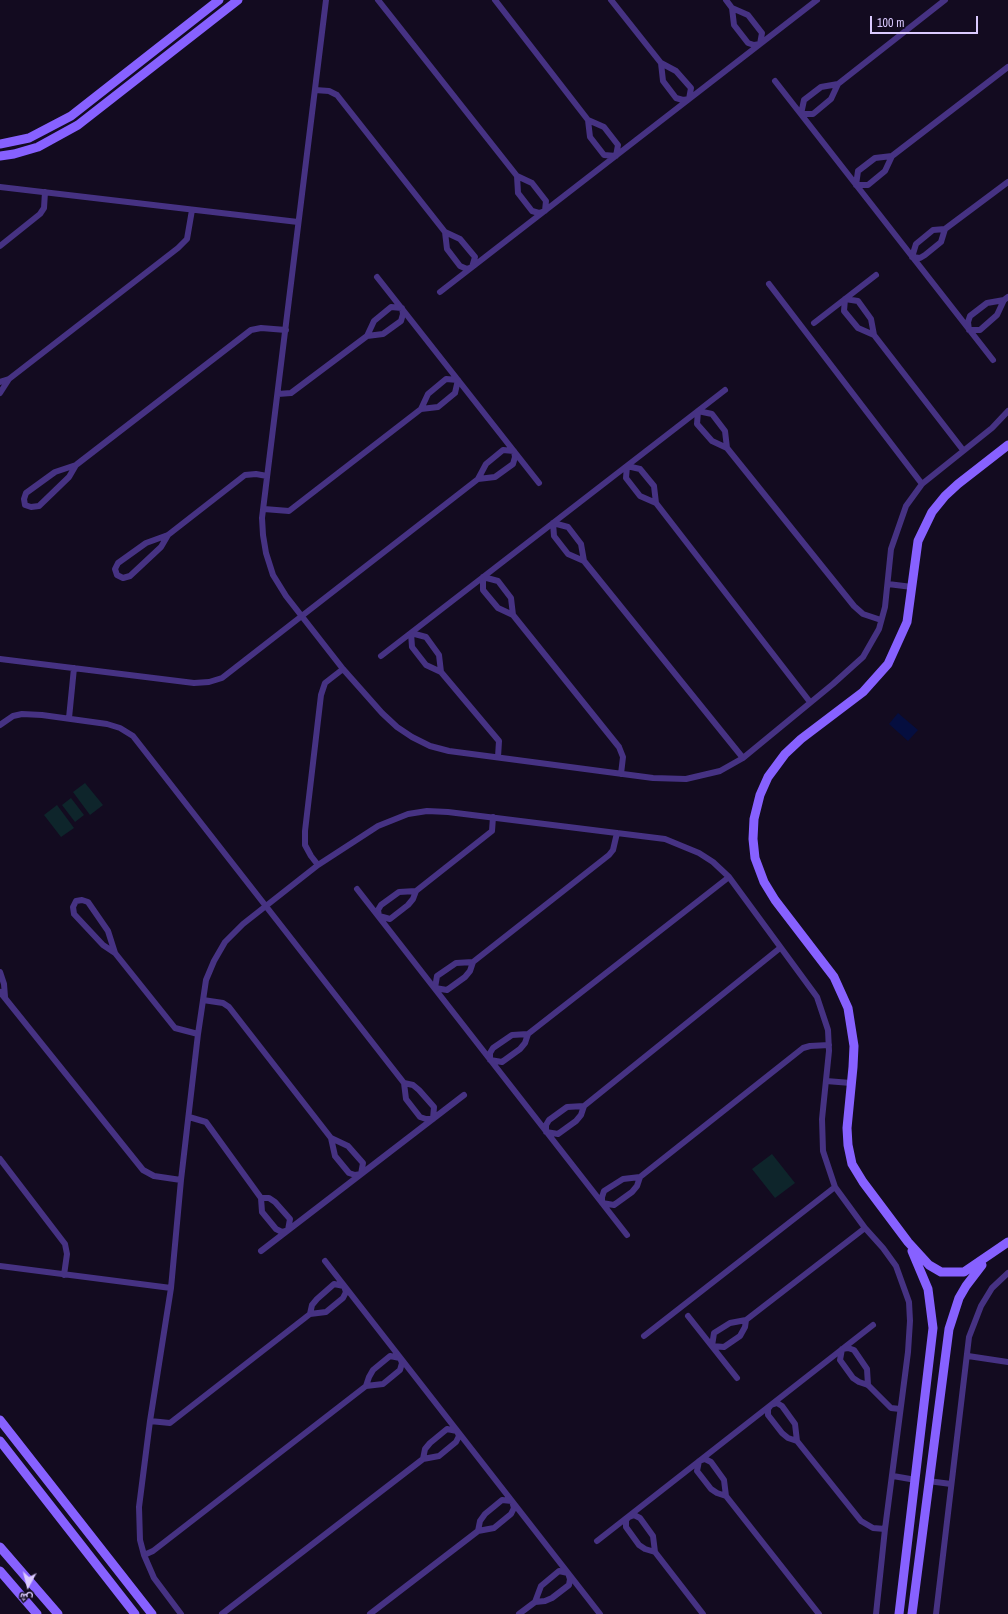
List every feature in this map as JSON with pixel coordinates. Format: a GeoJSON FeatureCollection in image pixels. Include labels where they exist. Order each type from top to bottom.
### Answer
{"type":"FeatureCollection","features":[{"type":"Feature","properties":{"kind":"main road"},"geometry":{"type":"LineString","coordinates":[[0,144],[29,138],[71,116],[219,0]]}},
{"type":"Feature","properties":{"kind":"main road"},"geometry":{"type":"LineString","coordinates":[[0,156],[14,154],[38,147],[78,125],[238,0]]}},
{"type":"Feature","properties":{"kind":"main road"},"geometry":{"type":"LineString","coordinates":[[1008,446],[958,484],[945,496],[932,512],[918,541],[907,622],[888,664],[863,692],[801,739],[785,754],[768,777],[760,796],[754,819],[753,839],[756,858],[764,882],[775,900],[834,977],[848,1008],[854,1046],[847,1128],[848,1145],[852,1164],[863,1182],[908,1242],[929,1265],[941,1272],[964,1272],[988,1258],[1008,1242]]}},
{"type":"Feature","properties":{"kind":"main road"},"geometry":{"type":"LineString","coordinates":[[899,1614],[933,1328],[931,1300],[927,1284],[908,1242]]}},
{"type":"Feature","properties":{"kind":"main road"},"geometry":{"type":"LineString","coordinates":[[912,1614],[949,1329],[956,1305],[966,1286],[988,1258]]}},
{"type":"Feature","properties":{"kind":"main road"},"geometry":{"type":"LineString","coordinates":[[0,1420],[152,1614]]}},
{"type":"Feature","properties":{"kind":"main road"},"geometry":{"type":"LineString","coordinates":[[0,1441],[135,1614]]}},
{"type":"Feature","properties":{"kind":"main road"},"geometry":{"type":"LineString","coordinates":[[0,1547],[58,1614]]}},
{"type":"Feature","properties":{"kind":"main road"},"geometry":{"type":"LineString","coordinates":[[0,1571],[37,1614]]}},
{"type":"Feature","properties":{"kind":"street"},"geometry":{"type":"LineString","coordinates":[[326,0],[267,476],[264,509],[264,541],[273,575],[286,596],[343,669],[382,713],[412,737],[430,746],[449,751],[621,774],[686,779],[720,771],[743,758],[863,657],[873,642],[881,620],[888,584],[891,549],[906,506],[922,484],[992,428],[1008,411]]}},
{"type":"Feature","properties":{"kind":"street"},"geometry":{"type":"LineString","coordinates":[[378,0],[517,176],[532,183],[546,201],[544,211]]}},
{"type":"Feature","properties":{"kind":"street"},"geometry":{"type":"LineString","coordinates":[[495,0],[588,120],[604,128],[618,145],[616,156]]}},
{"type":"Feature","properties":{"kind":"street"},"geometry":{"type":"LineString","coordinates":[[611,0],[661,63],[676,71],[691,88],[689,99]]}},
{"type":"Feature","properties":{"kind":"street"},"geometry":{"type":"LineString","coordinates":[[726,0],[732,8],[748,15],[762,33],[760,44]]}},
{"type":"Feature","properties":{"kind":"street"},"geometry":{"type":"LineString","coordinates":[[440,292],[817,0]]}},
{"type":"Feature","properties":{"kind":"street"},"geometry":{"type":"LineString","coordinates":[[801,114],[804,100],[821,87],[838,84],[945,0]]}},
{"type":"Feature","properties":{"kind":"street"},"geometry":{"type":"LineString","coordinates":[[732,8],[734,25],[748,43],[754,45],[760,44]]}},
{"type":"Feature","properties":{"kind":"street"},"geometry":{"type":"LineString","coordinates":[[661,63],[663,81],[676,98],[683,100],[689,99]]}},
{"type":"Feature","properties":{"kind":"street"},"geometry":{"type":"LineString","coordinates":[[856,184],[868,185],[885,171],[892,156],[1008,67]]}},
{"type":"Feature","properties":{"kind":"street"},"geometry":{"type":"LineString","coordinates":[[775,81],[993,360]]}},
{"type":"Feature","properties":{"kind":"street"},"geometry":{"type":"LineString","coordinates":[[801,114],[813,114],[831,100],[838,84]]}},
{"type":"Feature","properties":{"kind":"street"},"geometry":{"type":"LineString","coordinates":[[315,90],[329,91],[337,96],[445,232],[460,239],[475,256],[472,267]]}},
{"type":"Feature","properties":{"kind":"street"},"geometry":{"type":"LineString","coordinates":[[588,120],[590,137],[604,155],[616,156]]}},
{"type":"Feature","properties":{"kind":"street"},"geometry":{"type":"LineString","coordinates":[[856,184],[858,171],[875,158],[892,156]]}},
{"type":"Feature","properties":{"kind":"street"},"geometry":{"type":"LineString","coordinates":[[517,176],[518,193],[532,211],[538,213],[544,211]]}},
{"type":"Feature","properties":{"kind":"street"},"geometry":{"type":"LineString","coordinates":[[912,257],[916,244],[933,230],[945,229],[1008,182]]}},
{"type":"Feature","properties":{"kind":"street"},"geometry":{"type":"LineString","coordinates":[[0,187],[298,222]]}},
{"type":"Feature","properties":{"kind":"street"},"geometry":{"type":"LineString","coordinates":[[0,246],[40,214],[44,208],[45,192]]}},
{"type":"Feature","properties":{"kind":"street"},"geometry":{"type":"LineString","coordinates":[[0,382],[9,379],[178,248],[187,239],[192,210]]}},
{"type":"Feature","properties":{"kind":"street"},"geometry":{"type":"LineString","coordinates":[[912,257],[920,258],[925,256],[941,242],[945,229]]}},
{"type":"Feature","properties":{"kind":"street"},"geometry":{"type":"LineString","coordinates":[[445,232],[447,249],[460,266],[467,269],[472,267]]}},
{"type":"Feature","properties":{"kind":"street"},"geometry":{"type":"LineString","coordinates":[[814,323],[876,275]]}},
{"type":"Feature","properties":{"kind":"street"},"geometry":{"type":"LineString","coordinates":[[377,277],[539,483]]}},
{"type":"Feature","properties":{"kind":"street"},"geometry":{"type":"LineString","coordinates":[[769,284],[922,484]]}},
{"type":"Feature","properties":{"kind":"street"},"geometry":{"type":"LineString","coordinates":[[845,299],[858,301],[871,319],[874,336]]}},
{"type":"Feature","properties":{"kind":"street"},"geometry":{"type":"LineString","coordinates":[[845,299],[844,311],[858,328],[874,336],[963,450]]}},
{"type":"Feature","properties":{"kind":"street"},"geometry":{"type":"LineString","coordinates":[[969,330],[968,322],[970,316],[987,302],[1006,299]]}},
{"type":"Feature","properties":{"kind":"street"},"geometry":{"type":"LineString","coordinates":[[969,330],[980,330],[998,315],[1006,299]]}},
{"type":"Feature","properties":{"kind":"street"},"geometry":{"type":"LineString","coordinates":[[367,336],[369,328],[374,321],[391,306],[402,308]]}},
{"type":"Feature","properties":{"kind":"street"},"geometry":{"type":"LineString","coordinates":[[278,394],[291,394],[367,336],[383,334],[401,321],[403,314],[402,308]]}},
{"type":"Feature","properties":{"kind":"street"},"geometry":{"type":"LineString","coordinates":[[76,465],[69,477],[38,506],[31,507],[25,505],[24,499],[26,492],[55,472],[76,465],[251,330],[261,328],[286,330]]}},
{"type":"Feature","properties":{"kind":"street"},"geometry":{"type":"LineString","coordinates":[[0,393],[9,379]]}},
{"type":"Feature","properties":{"kind":"street"},"geometry":{"type":"LineString","coordinates":[[264,509],[289,511],[421,409],[428,394],[446,380],[458,380]]}},
{"type":"Feature","properties":{"kind":"street"},"geometry":{"type":"LineString","coordinates":[[421,409],[438,407],[455,394],[458,380]]}},
{"type":"Feature","properties":{"kind":"street"},"geometry":{"type":"LineString","coordinates":[[381,656],[725,390]]}},
{"type":"Feature","properties":{"kind":"street"},"geometry":{"type":"LineString","coordinates":[[698,411],[712,414],[725,431],[727,448]]}},
{"type":"Feature","properties":{"kind":"street"},"geometry":{"type":"LineString","coordinates":[[698,411],[697,424],[712,441],[727,448],[854,606],[863,614],[881,620]]}},
{"type":"Feature","properties":{"kind":"street"},"geometry":{"type":"LineString","coordinates":[[0,659],[194,683],[209,682],[222,678],[478,479],[486,464],[503,450],[514,452]]}},
{"type":"Feature","properties":{"kind":"street"},"geometry":{"type":"LineString","coordinates":[[478,479],[495,477],[513,464],[515,457],[514,452]]}},
{"type":"Feature","properties":{"kind":"street"},"geometry":{"type":"LineString","coordinates":[[627,466],[640,469],[654,486],[656,503]]}},
{"type":"Feature","properties":{"kind":"street"},"geometry":{"type":"LineString","coordinates":[[627,466],[626,478],[640,496],[656,503],[810,702]]}},
{"type":"Feature","properties":{"kind":"street"},"geometry":{"type":"LineString","coordinates":[[168,536],[146,543],[118,563],[115,569],[117,575],[123,578],[130,576],[148,561],[161,547],[168,536],[245,475],[256,474],[267,476]]}},
{"type":"Feature","properties":{"kind":"street"},"geometry":{"type":"LineString","coordinates":[[554,523],[568,527],[581,544],[584,561]]}},
{"type":"Feature","properties":{"kind":"street"},"geometry":{"type":"LineString","coordinates":[[554,523],[554,536],[568,554],[584,561],[743,758]]}},
{"type":"Feature","properties":{"kind":"street"},"geometry":{"type":"LineString","coordinates":[[483,577],[498,581],[511,598],[513,615]]}},
{"type":"Feature","properties":{"kind":"street"},"geometry":{"type":"LineString","coordinates":[[483,577],[483,590],[498,608],[513,615],[619,747],[622,757],[621,774]]}},
{"type":"Feature","properties":{"kind":"street"},"geometry":{"type":"LineString","coordinates":[[888,584],[912,588]]}},
{"type":"Feature","properties":{"kind":"street"},"geometry":{"type":"LineString","coordinates":[[411,633],[426,637],[439,655],[442,672]]}},
{"type":"Feature","properties":{"kind":"street"},"geometry":{"type":"LineString","coordinates":[[411,633],[412,647],[426,664],[442,672],[500,741],[498,757]]}},
{"type":"Feature","properties":{"kind":"street"},"geometry":{"type":"LineString","coordinates":[[68,718],[74,668]]}},
{"type":"Feature","properties":{"kind":"street"},"geometry":{"type":"LineString","coordinates":[[318,865],[305,845],[305,831],[321,695],[325,683],[343,669]]}},
{"type":"Feature","properties":{"kind":"street"},"geometry":{"type":"LineString","coordinates":[[0,725],[12,716],[22,714],[68,718],[107,724],[120,728],[132,736],[404,1083],[406,1099],[420,1117],[433,1119]]}},
{"type":"Feature","properties":{"kind":"street"},"geometry":{"type":"LineString","coordinates":[[181,1614],[154,1578],[144,1555],[140,1540],[140,1507],[150,1421],[171,1288],[188,1117],[206,980],[214,961],[226,942],[242,924],[318,865],[378,826],[408,814],[427,811],[493,817],[665,839],[686,846],[713,862],[729,877],[817,997],[828,1030],[829,1045],[821,1135],[822,1151],[834,1187],[896,1266],[909,1302],[910,1320],[908,1352],[885,1529],[876,1614]]}},
{"type":"Feature","properties":{"kind":"street"},"geometry":{"type":"LineString","coordinates":[[379,916],[390,919],[408,905],[413,899],[416,891],[492,831],[493,817]]}},
{"type":"Feature","properties":{"kind":"street"},"geometry":{"type":"LineString","coordinates":[[435,988],[438,976],[456,964],[473,962],[609,855],[613,850],[616,833]]}},
{"type":"Feature","properties":{"kind":"street"},"geometry":{"type":"LineString","coordinates":[[490,1060],[502,1062],[520,1049],[525,1043],[528,1034],[729,877]]}},
{"type":"Feature","properties":{"kind":"street"},"geometry":{"type":"LineString","coordinates":[[357,889],[627,1235]]}},
{"type":"Feature","properties":{"kind":"street"},"geometry":{"type":"LineString","coordinates":[[379,916],[378,910],[381,904],[400,892],[416,891]]}},
{"type":"Feature","properties":{"kind":"street"},"geometry":{"type":"LineString","coordinates":[[115,952],[103,945],[74,914],[73,907],[76,901],[82,900],[88,902],[108,931],[115,952],[175,1028],[198,1034]]}},
{"type":"Feature","properties":{"kind":"street"},"geometry":{"type":"LineString","coordinates":[[546,1132],[558,1134],[576,1120],[581,1115],[584,1106],[780,948]]}},
{"type":"Feature","properties":{"kind":"street"},"geometry":{"type":"LineString","coordinates":[[435,988],[447,990],[465,977],[470,971],[473,962]]}},
{"type":"Feature","properties":{"kind":"street"},"geometry":{"type":"LineString","coordinates":[[0,972],[4,984],[5,997]]}},
{"type":"Feature","properties":{"kind":"street"},"geometry":{"type":"LineString","coordinates":[[0,992],[143,1170],[154,1176],[181,1180]]}},
{"type":"Feature","properties":{"kind":"street"},"geometry":{"type":"LineString","coordinates":[[203,1000],[223,1003],[229,1007],[331,1138],[335,1156],[349,1173],[355,1176],[361,1174]]}},
{"type":"Feature","properties":{"kind":"street"},"geometry":{"type":"LineString","coordinates":[[490,1060],[490,1053],[493,1048],[512,1035],[528,1034]]}},
{"type":"Feature","properties":{"kind":"street"},"geometry":{"type":"LineString","coordinates":[[602,1203],[604,1191],[623,1179],[640,1177],[803,1048],[829,1045]]}},
{"type":"Feature","properties":{"kind":"street"},"geometry":{"type":"LineString","coordinates":[[826,1081],[851,1083]]}},
{"type":"Feature","properties":{"kind":"street"},"geometry":{"type":"LineString","coordinates":[[404,1083],[413,1085],[434,1107],[433,1119]]}},
{"type":"Feature","properties":{"kind":"street"},"geometry":{"type":"LineString","coordinates":[[261,1251],[464,1095]]}},
{"type":"Feature","properties":{"kind":"street"},"geometry":{"type":"LineString","coordinates":[[546,1132],[546,1125],[549,1120],[567,1107],[584,1106]]}},
{"type":"Feature","properties":{"kind":"street"},"geometry":{"type":"LineString","coordinates":[[188,1117],[206,1122],[261,1198],[262,1212],[276,1229],[282,1232],[288,1230]]}},
{"type":"Feature","properties":{"kind":"street"},"geometry":{"type":"LineString","coordinates":[[331,1138],[348,1146],[362,1163],[361,1174]]}},
{"type":"Feature","properties":{"kind":"street"},"geometry":{"type":"LineString","coordinates":[[0,1159],[65,1244],[67,1254],[64,1275]]}},
{"type":"Feature","properties":{"kind":"street"},"geometry":{"type":"LineString","coordinates":[[602,1203],[614,1205],[632,1192],[637,1186],[640,1177]]}},
{"type":"Feature","properties":{"kind":"street"},"geometry":{"type":"LineString","coordinates":[[644,1336],[834,1187]]}},
{"type":"Feature","properties":{"kind":"street"},"geometry":{"type":"LineString","coordinates":[[261,1198],[269,1198],[290,1219],[288,1230]]}},
{"type":"Feature","properties":{"kind":"street"},"geometry":{"type":"LineString","coordinates":[[712,1346],[714,1333],[730,1323],[746,1320],[865,1228]]}},
{"type":"Feature","properties":{"kind":"street"},"geometry":{"type":"LineString","coordinates":[[325,1261],[600,1614]]}},
{"type":"Feature","properties":{"kind":"street"},"geometry":{"type":"LineString","coordinates":[[0,1266],[171,1288]]}},
{"type":"Feature","properties":{"kind":"street"},"geometry":{"type":"LineString","coordinates":[[936,1614],[968,1356],[969,1337],[981,1306],[992,1288],[1008,1274]]}},
{"type":"Feature","properties":{"kind":"street"},"geometry":{"type":"LineString","coordinates":[[310,1314],[312,1305],[334,1284],[344,1286]]}},
{"type":"Feature","properties":{"kind":"street"},"geometry":{"type":"LineString","coordinates":[[150,1421],[170,1423],[310,1314],[326,1312],[344,1298],[346,1292],[344,1286]]}},
{"type":"Feature","properties":{"kind":"street"},"geometry":{"type":"LineString","coordinates":[[688,1316],[737,1378]]}},
{"type":"Feature","properties":{"kind":"street"},"geometry":{"type":"LineString","coordinates":[[712,1346],[724,1347],[740,1336],[745,1327],[746,1320]]}},
{"type":"Feature","properties":{"kind":"street"},"geometry":{"type":"LineString","coordinates":[[597,1541],[873,1325]]}},
{"type":"Feature","properties":{"kind":"street"},"geometry":{"type":"LineString","coordinates":[[842,1349],[848,1348],[854,1350],[867,1369],[868,1385]]}},
{"type":"Feature","properties":{"kind":"street"},"geometry":{"type":"LineString","coordinates":[[842,1349],[840,1360],[853,1378],[868,1385],[890,1408],[900,1410]]}},
{"type":"Feature","properties":{"kind":"street"},"geometry":{"type":"LineString","coordinates":[[366,1386],[369,1377],[390,1356],[400,1358]]}},
{"type":"Feature","properties":{"kind":"street"},"geometry":{"type":"LineString","coordinates":[[968,1356],[1008,1362]]}},
{"type":"Feature","properties":{"kind":"street"},"geometry":{"type":"LineString","coordinates":[[144,1555],[153,1551],[366,1386],[383,1384],[400,1370],[402,1364],[400,1358]]}},
{"type":"Feature","properties":{"kind":"street"},"geometry":{"type":"LineString","coordinates":[[797,1441],[788,1438],[782,1433],[768,1415],[768,1409],[771,1405],[777,1404],[782,1406],[795,1424],[797,1441],[861,1521],[873,1528],[885,1529]]}},
{"type":"Feature","properties":{"kind":"street"},"geometry":{"type":"LineString","coordinates":[[423,1459],[425,1449],[447,1428],[457,1430]]}},
{"type":"Feature","properties":{"kind":"street"},"geometry":{"type":"LineString","coordinates":[[222,1614],[423,1459],[439,1456],[456,1442],[459,1436],[457,1430]]}},
{"type":"Feature","properties":{"kind":"street"},"geometry":{"type":"LineString","coordinates":[[699,1461],[705,1459],[711,1462],[724,1480],[726,1496],[819,1614]]}},
{"type":"Feature","properties":{"kind":"street"},"geometry":{"type":"LineString","coordinates":[[699,1461],[697,1471],[710,1489],[717,1494],[726,1496]]}},
{"type":"Feature","properties":{"kind":"street"},"geometry":{"type":"LineString","coordinates":[[893,1476],[916,1480]]}},
{"type":"Feature","properties":{"kind":"street"},"geometry":{"type":"LineString","coordinates":[[928,1482],[951,1484]]}},
{"type":"Feature","properties":{"kind":"street"},"geometry":{"type":"LineString","coordinates":[[478,1531],[480,1521],[485,1514],[502,1500],[512,1501]]}},
{"type":"Feature","properties":{"kind":"street"},"geometry":{"type":"LineString","coordinates":[[370,1614],[478,1531],[494,1528],[512,1514],[514,1508],[512,1501]]}},
{"type":"Feature","properties":{"kind":"street"},"geometry":{"type":"LineString","coordinates":[[629,1516],[634,1515],[640,1518],[653,1536],[655,1552],[703,1614]]}},
{"type":"Feature","properties":{"kind":"street"},"geometry":{"type":"LineString","coordinates":[[629,1516],[626,1520],[626,1527],[639,1545],[645,1549],[655,1552]]}},
{"type":"Feature","properties":{"kind":"street"},"geometry":{"type":"LineString","coordinates":[[535,1602],[541,1586],[559,1571],[568,1574]]}},
{"type":"Feature","properties":{"kind":"street"},"geometry":{"type":"LineString","coordinates":[[519,1614],[535,1602],[545,1601],[552,1598],[569,1585],[570,1579],[568,1574]]}},
{"type":"Feature","properties":{"kind":"green space"},"geometry":{"type":"Polygon","coordinates":[[[85,783],[103,805],[90,815],[73,792],[85,783]]]}},
{"type":"Feature","properties":{"kind":"green space"},"geometry":{"type":"Polygon","coordinates":[[[71,798],[84,815],[75,822],[62,805],[71,798]]]}},
{"type":"Feature","properties":{"kind":"green space"},"geometry":{"type":"Polygon","coordinates":[[[57,805],[74,828],[61,837],[44,815],[57,805]]]}},
{"type":"Feature","properties":{"kind":"green space"},"geometry":{"type":"Polygon","coordinates":[[[772,1154],[795,1183],[775,1198],[752,1169],[772,1154]]]}},
{"type":"Feature","properties":{"kind":"shaded area"},"geometry":{"type":"Polygon","coordinates":[[[898,713],[918,730],[908,741],[889,724],[898,713]]]}}]}
